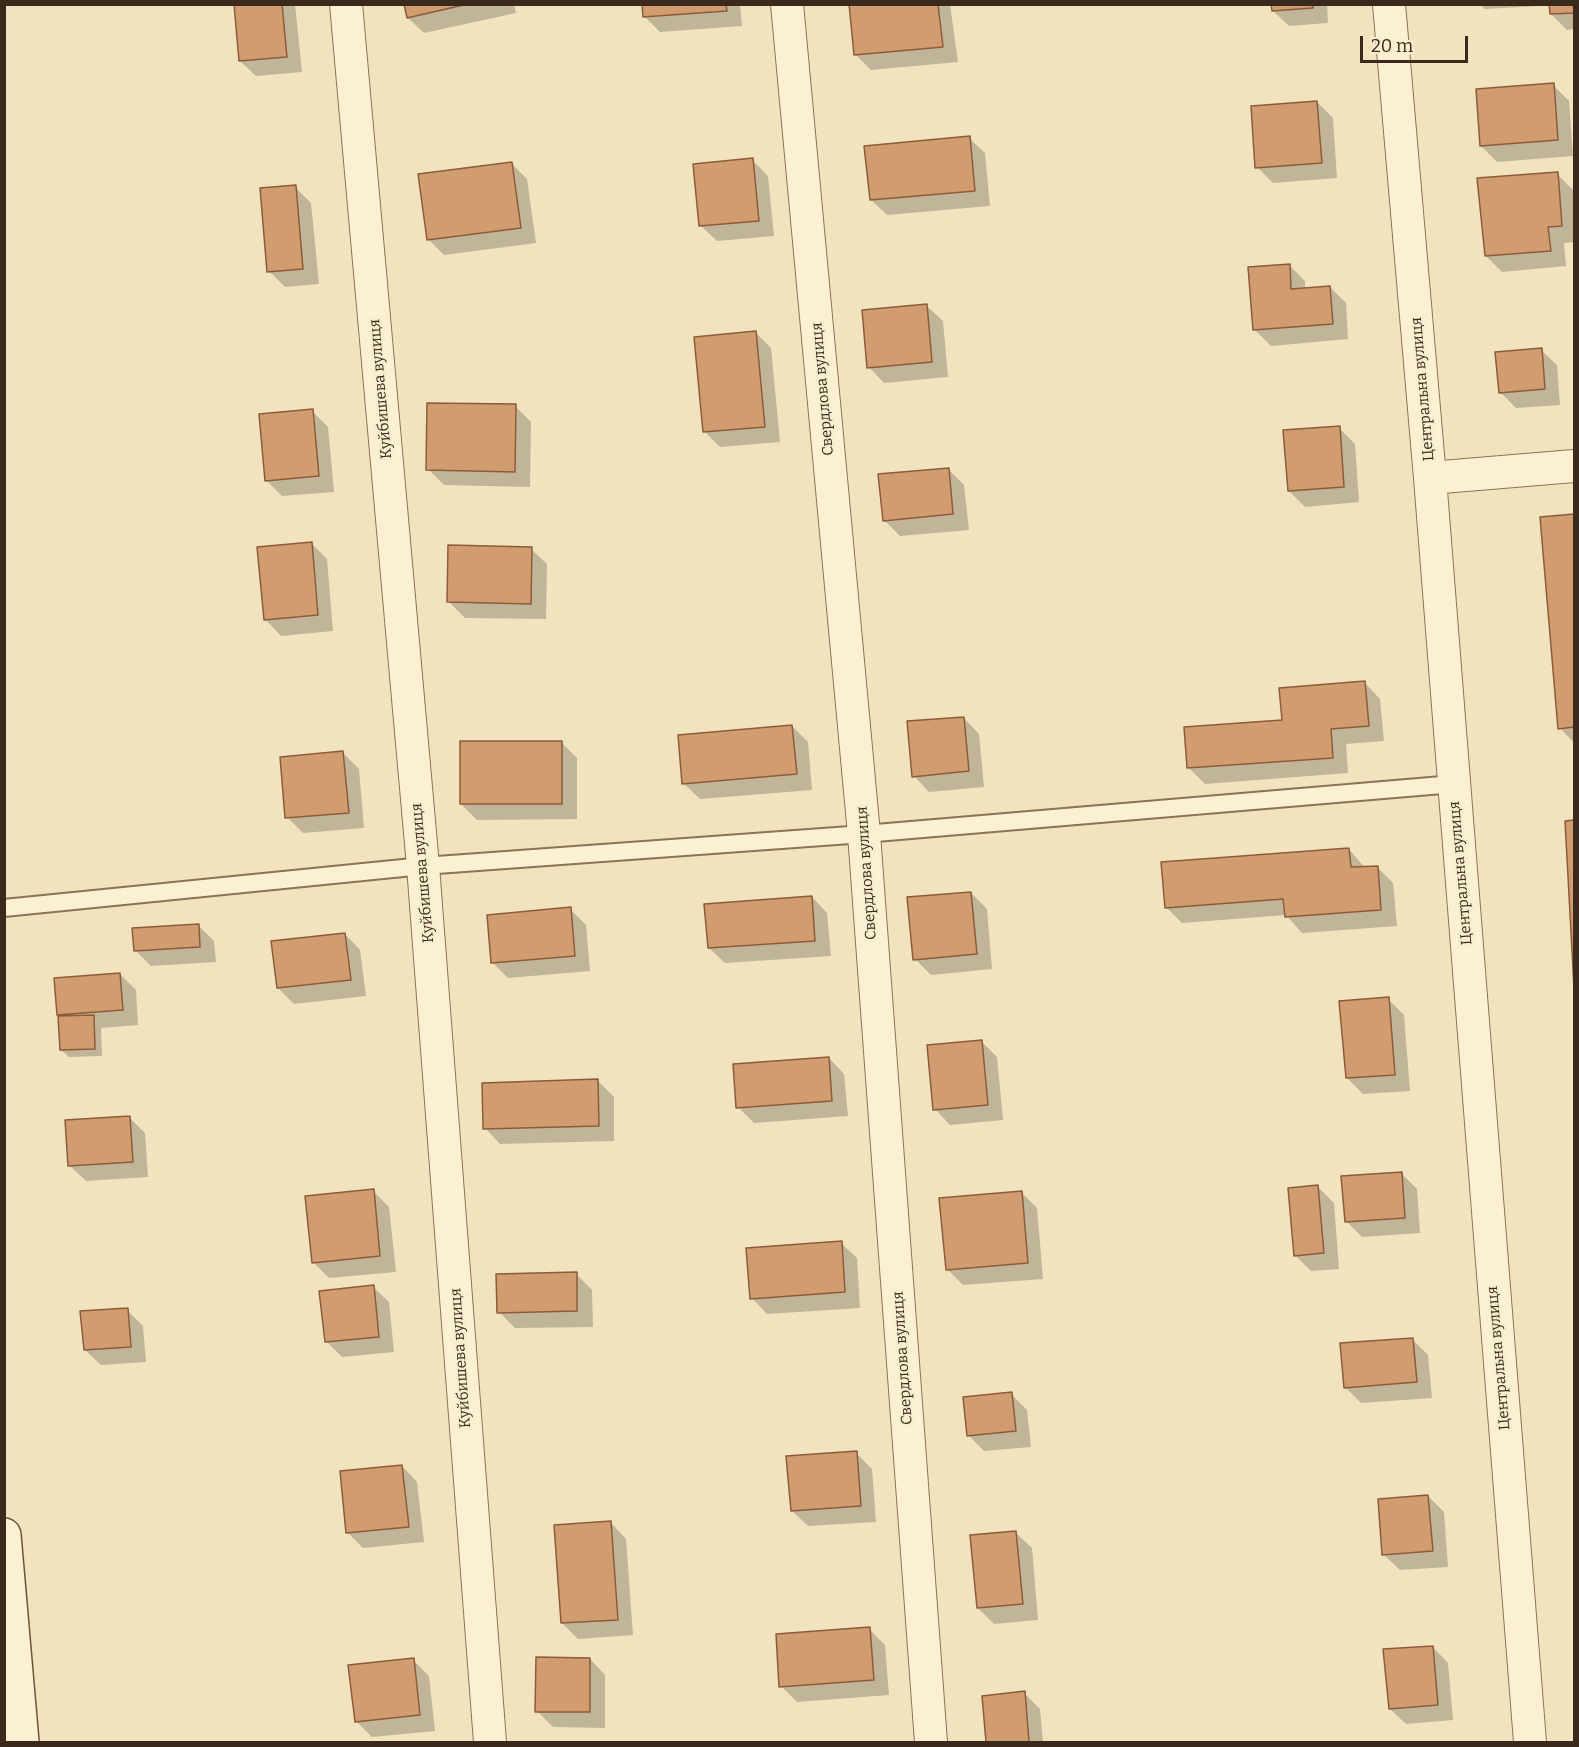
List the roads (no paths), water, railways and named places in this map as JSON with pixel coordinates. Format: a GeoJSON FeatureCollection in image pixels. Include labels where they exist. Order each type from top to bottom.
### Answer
{"type":"FeatureCollection","features":[{"type":"Feature","properties":{"kind":"main road"},"geometry":{"type":"LineString","coordinates":[[4,1535],[22,1743]]}},
{"type":"Feature","properties":{"kind":"street","name":"Куйбишева вулиця"},"geometry":{"type":"LineString","coordinates":[[346,4],[423,866],[490,1743]]}},
{"type":"Feature","properties":{"kind":"street","name":"Свердлова вулиця"},"geometry":{"type":"LineString","coordinates":[[787,4],[864,834],[931,1743]]}},
{"type":"Feature","properties":{"kind":"street","name":"Центральна вулиця"},"geometry":{"type":"LineString","coordinates":[[1389,4],[1430,478],[1530,1743]]}},
{"type":"Feature","properties":{"kind":"street"},"geometry":{"type":"LineString","coordinates":[[1430,478],[1575,466]]}},
{"type":"Feature","properties":{"kind":"lane"},"geometry":{"type":"LineString","coordinates":[[4,908],[423,866],[864,834],[1454,784]]}}]}
